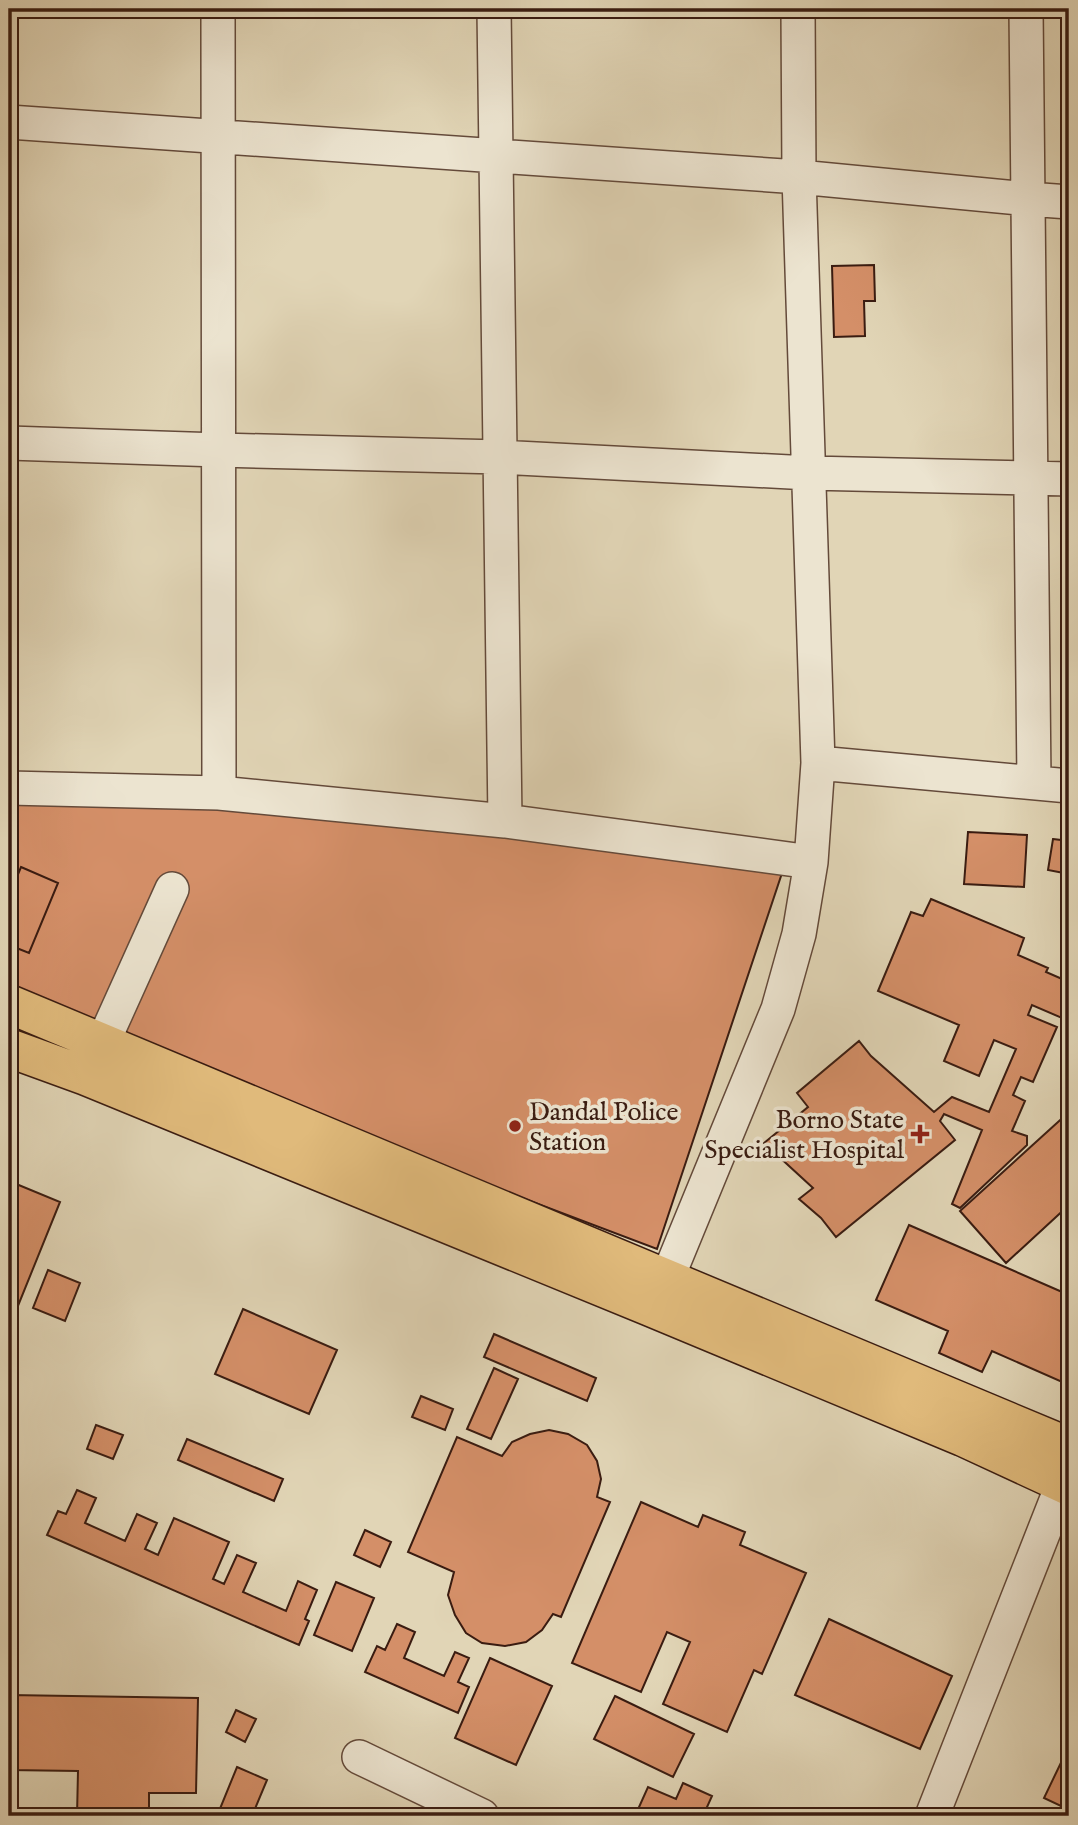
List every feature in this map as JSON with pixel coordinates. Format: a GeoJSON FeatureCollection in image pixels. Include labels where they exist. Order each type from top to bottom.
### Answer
{"type":"FeatureCollection","features":[{"type":"Feature","properties":{"kind":"main road"},"geometry":{"type":"LineString","coordinates":[[9,1004],[667,1279],[1067,1472]]}},
{"type":"Feature","properties":{"kind":"main road"},"geometry":{"type":"LineString","coordinates":[[9,1048],[86,1076],[963,1437],[1067,1472]]}},
{"type":"Feature","properties":{"kind":"street"},"geometry":{"type":"LineString","coordinates":[[218,9],[219,793]]}},
{"type":"Feature","properties":{"kind":"street"},"geometry":{"type":"LineString","coordinates":[[494,9],[505,821]]}},
{"type":"Feature","properties":{"kind":"street"},"geometry":{"type":"LineString","coordinates":[[667,1279],[778,1009],[799,934],[811,862],[818,763],[799,177],[798,9]]}},
{"type":"Feature","properties":{"kind":"street"},"geometry":{"type":"LineString","coordinates":[[1026,9],[1034,782]]}},
{"type":"Feature","properties":{"kind":"street"},"geometry":{"type":"LineString","coordinates":[[9,122],[799,177],[1069,202]]}},
{"type":"Feature","properties":{"kind":"street"},"geometry":{"type":"LineString","coordinates":[[9,443],[500,457],[809,473],[1069,479]]}},
{"type":"Feature","properties":{"kind":"street"},"geometry":{"type":"LineString","coordinates":[[818,763],[1069,786]]}},
{"type":"Feature","properties":{"kind":"street"},"geometry":{"type":"LineString","coordinates":[[9,788],[219,793],[505,821],[811,862]]}},
{"type":"Feature","properties":{"kind":"street"},"geometry":{"type":"LineString","coordinates":[[103,1042],[172,889]]}},
{"type":"Feature","properties":{"kind":"street"},"geometry":{"type":"LineString","coordinates":[[932,1816],[1067,1472]]}},
{"type":"Feature","properties":{"kind":"street"},"geometry":{"type":"LineString","coordinates":[[359,1757],[482,1816]]}},
{"type":"Feature","properties":{"kind":"building"},"geometry":{"type":"Polygon","coordinates":[[[874,265],[875,301],[864,301],[865,336],[834,337],[832,266],[874,265]]]}},
{"type":"Feature","properties":{"kind":"building","name":"Dandal Police Station"},"geometry":{"type":"Polygon","coordinates":[[[9,789],[509,835],[782,873],[657,1249],[9,1004],[9,789]]]}},
{"type":"Feature","properties":{"kind":"building"},"geometry":{"type":"Polygon","coordinates":[[[9,819],[16,822],[9,840],[9,819]]]}},
{"type":"Feature","properties":{"kind":"building"},"geometry":{"type":"Polygon","coordinates":[[[968,832],[1027,835],[1024,887],[964,884],[968,832]]]}},
{"type":"Feature","properties":{"kind":"building"},"geometry":{"type":"Polygon","coordinates":[[[1053,839],[1069,841],[1069,874],[1048,870],[1053,839]]]}},
{"type":"Feature","properties":{"kind":"building"},"geometry":{"type":"Polygon","coordinates":[[[21,867],[58,883],[29,953],[9,945],[9,896],[21,867]]]}},
{"type":"Feature","properties":{"kind":"building"},"geometry":{"type":"Polygon","coordinates":[[[931,899],[1024,938],[1018,955],[1048,968],[1046,972],[1069,982],[1069,1021],[1032,1005],[1028,1015],[1057,1027],[1033,1082],[1021,1077],[1013,1095],[1025,1101],[1012,1131],[1027,1136],[1027,1145],[960,1208],[952,1204],[982,1130],[944,1114],[940,1121],[955,1140],[836,1237],[821,1218],[799,1199],[813,1188],[764,1143],[808,1107],[797,1093],[859,1041],[871,1056],[934,1112],[952,1097],[989,1112],[1016,1049],[994,1040],[979,1076],[944,1061],[959,1025],[878,991],[911,912],[923,916],[931,899]]]}},
{"type":"Feature","properties":{"kind":"building"},"geometry":{"type":"Polygon","coordinates":[[[1069,1112],[1069,1205],[1006,1263],[960,1211],[1069,1112]]]}},
{"type":"Feature","properties":{"kind":"building"},"geometry":{"type":"Polygon","coordinates":[[[9,1181],[60,1202],[9,1328],[9,1181]]]}},
{"type":"Feature","properties":{"kind":"building"},"geometry":{"type":"Polygon","coordinates":[[[909,1225],[1069,1295],[1069,1385],[992,1351],[982,1372],[939,1353],[948,1331],[876,1300],[909,1225]]]}},
{"type":"Feature","properties":{"kind":"building"},"geometry":{"type":"Polygon","coordinates":[[[48,1270],[80,1283],[65,1321],[33,1308],[48,1270]]]}},
{"type":"Feature","properties":{"kind":"building"},"geometry":{"type":"Polygon","coordinates":[[[243,1309],[337,1350],[309,1414],[215,1374],[243,1309]]]}},
{"type":"Feature","properties":{"kind":"building"},"geometry":{"type":"Polygon","coordinates":[[[494,1334],[596,1378],[587,1401],[484,1357],[494,1334]]]}},
{"type":"Feature","properties":{"kind":"building"},"geometry":{"type":"Polygon","coordinates":[[[494,1368],[518,1379],[491,1439],[467,1429],[494,1368]]]}},
{"type":"Feature","properties":{"kind":"building"},"geometry":{"type":"Polygon","coordinates":[[[421,1396],[453,1409],[445,1430],[412,1417],[421,1396]]]}},
{"type":"Feature","properties":{"kind":"building"},"geometry":{"type":"Polygon","coordinates":[[[96,1425],[123,1435],[113,1459],[87,1449],[96,1425]]]}},
{"type":"Feature","properties":{"kind":"building"},"geometry":{"type":"Polygon","coordinates":[[[549,1430],[568,1434],[587,1445],[597,1461],[601,1479],[597,1497],[610,1502],[561,1617],[553,1614],[542,1630],[526,1642],[505,1646],[482,1643],[466,1633],[455,1615],[448,1595],[454,1572],[408,1552],[457,1437],[502,1456],[512,1442],[549,1430]]]}},
{"type":"Feature","properties":{"kind":"building"},"geometry":{"type":"Polygon","coordinates":[[[187,1439],[283,1479],[274,1501],[178,1460],[187,1439]]]}},
{"type":"Feature","properties":{"kind":"building"},"geometry":{"type":"Polygon","coordinates":[[[77,1490],[96,1498],[85,1523],[125,1541],[137,1514],[157,1523],[145,1549],[158,1555],[174,1518],[229,1542],[213,1579],[224,1584],[237,1555],[256,1563],[243,1592],[286,1611],[298,1581],[317,1590],[305,1619],[309,1621],[299,1645],[47,1535],[58,1511],[66,1514],[77,1490]]]}},
{"type":"Feature","properties":{"kind":"building"},"geometry":{"type":"Polygon","coordinates":[[[641,1502],[698,1527],[703,1515],[745,1532],[740,1545],[806,1573],[762,1674],[754,1670],[727,1732],[663,1704],[690,1642],[667,1632],[641,1692],[572,1663],[641,1502]]]}},
{"type":"Feature","properties":{"kind":"building"},"geometry":{"type":"Polygon","coordinates":[[[365,1530],[391,1542],[380,1567],[354,1555],[365,1530]]]}},
{"type":"Feature","properties":{"kind":"building"},"geometry":{"type":"Polygon","coordinates":[[[336,1582],[374,1598],[352,1651],[314,1635],[336,1582]]]}},
{"type":"Feature","properties":{"kind":"building"},"geometry":{"type":"Polygon","coordinates":[[[829,1619],[952,1676],[920,1749],[795,1695],[829,1619]]]}},
{"type":"Feature","properties":{"kind":"building"},"geometry":{"type":"Polygon","coordinates":[[[397,1624],[415,1632],[404,1658],[444,1676],[455,1652],[469,1658],[458,1682],[469,1687],[458,1713],[365,1672],[377,1646],[385,1650],[397,1624]]]}},
{"type":"Feature","properties":{"kind":"building"},"geometry":{"type":"Polygon","coordinates":[[[490,1658],[552,1686],[516,1765],[455,1738],[490,1658]]]}},
{"type":"Feature","properties":{"kind":"building"},"geometry":{"type":"Polygon","coordinates":[[[9,1695],[198,1698],[196,1793],[149,1793],[149,1816],[77,1816],[78,1771],[9,1770],[9,1695]]]}},
{"type":"Feature","properties":{"kind":"building"},"geometry":{"type":"Polygon","coordinates":[[[615,1696],[694,1734],[673,1777],[594,1739],[615,1696]]]}},
{"type":"Feature","properties":{"kind":"building"},"geometry":{"type":"Polygon","coordinates":[[[236,1710],[256,1719],[245,1742],[226,1732],[236,1710]]]}},
{"type":"Feature","properties":{"kind":"building"},"geometry":{"type":"Polygon","coordinates":[[[1069,1746],[1069,1794],[1063,1807],[1044,1798],[1069,1746]]]}},
{"type":"Feature","properties":{"kind":"building"},"geometry":{"type":"Polygon","coordinates":[[[237,1767],[267,1780],[252,1816],[217,1816],[237,1767]]]}},
{"type":"Feature","properties":{"kind":"building"},"geometry":{"type":"Polygon","coordinates":[[[683,1783],[712,1796],[703,1816],[635,1816],[648,1787],[676,1799],[683,1783]]]}},
{"type":"Feature","properties":{"kind":"place","name":"Dandal Police Station"},"geometry":{"type":"Point","coordinates":[515,1126]}},
{"type":"Feature","properties":{"kind":"place","name":"Borno State Specialist Hospital"},"geometry":{"type":"Point","coordinates":[920,1134]}}]}
